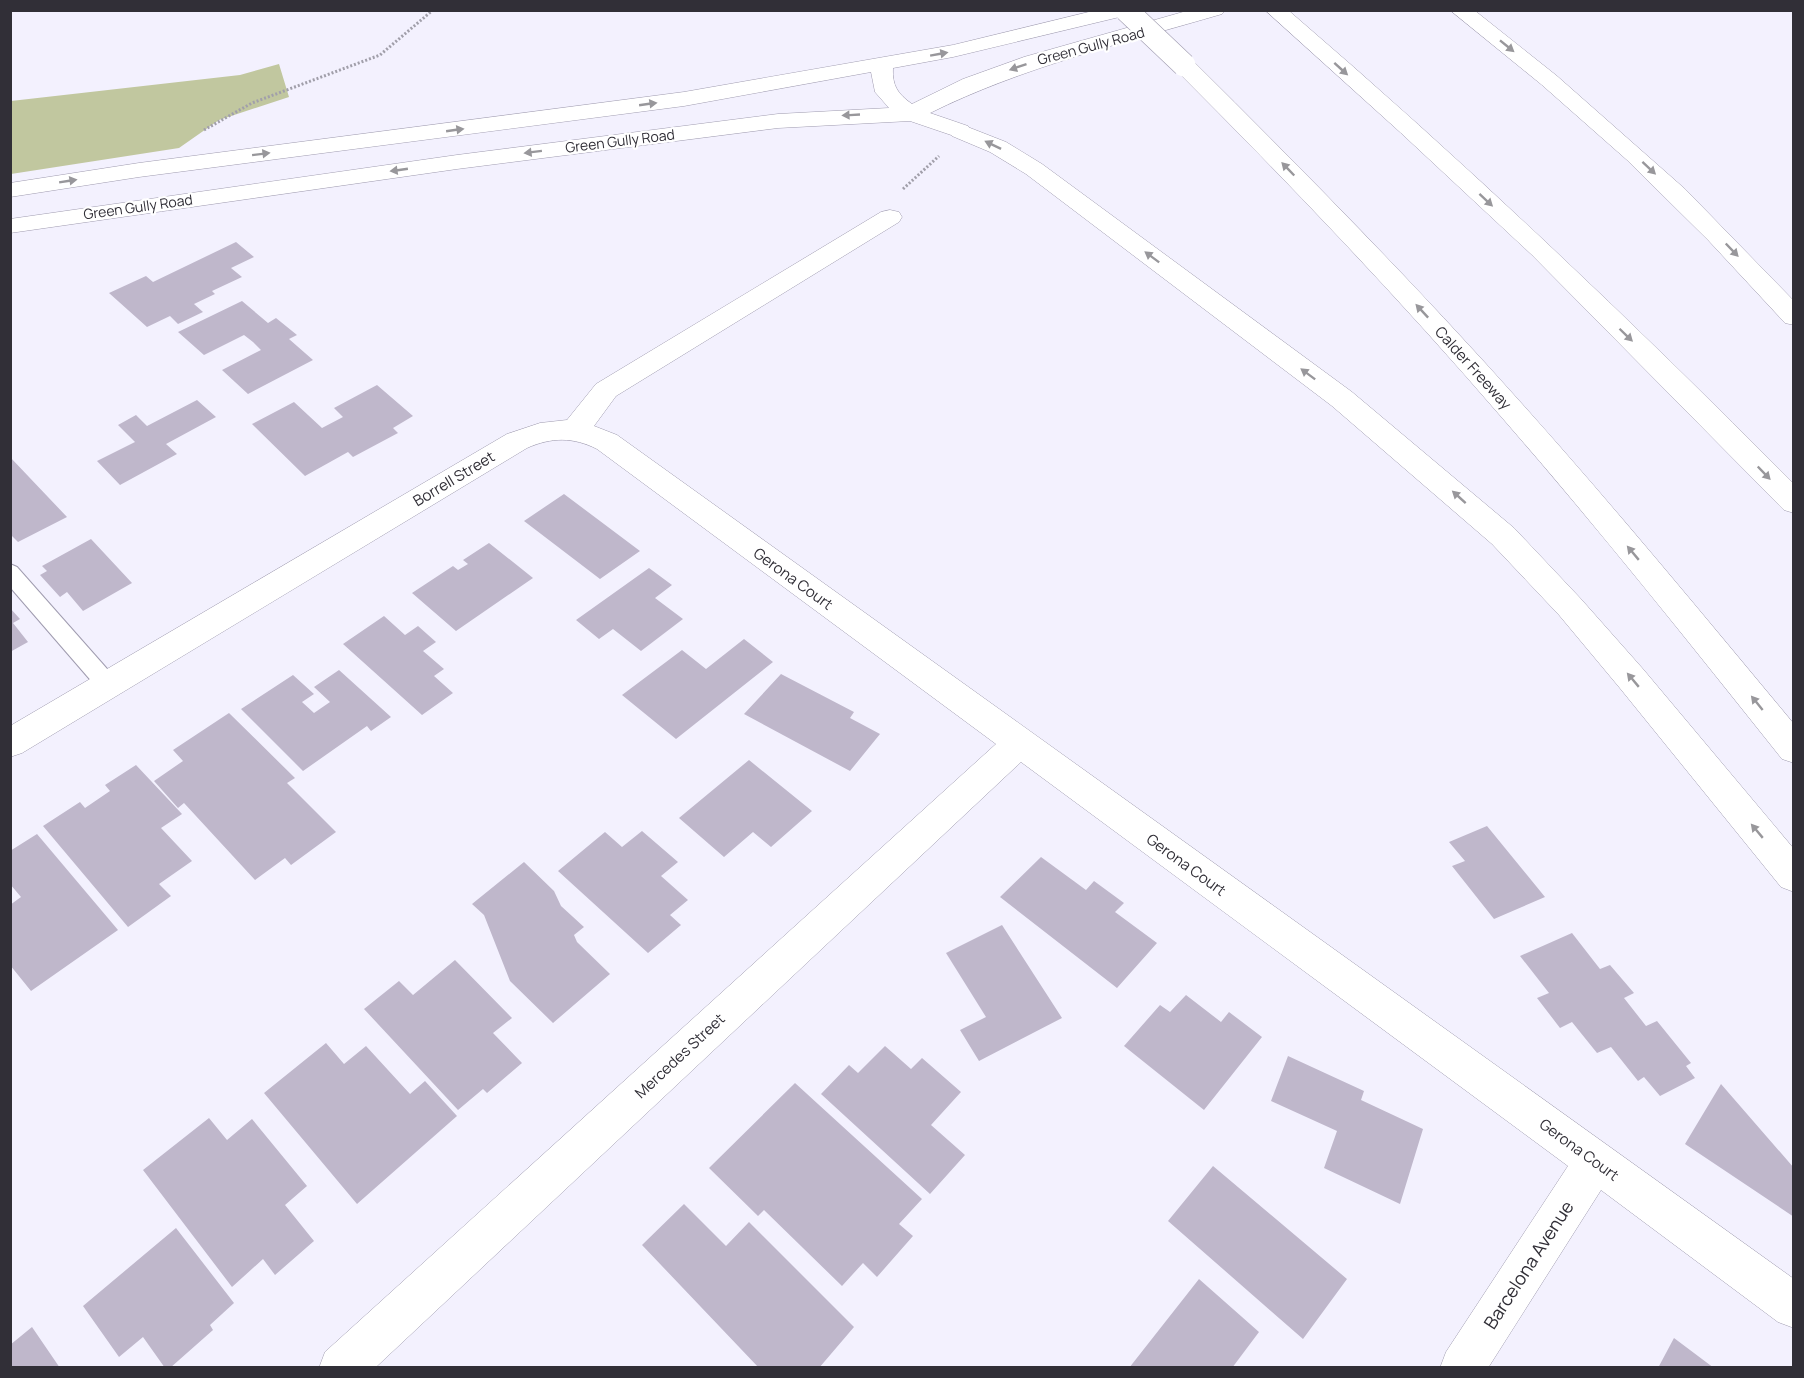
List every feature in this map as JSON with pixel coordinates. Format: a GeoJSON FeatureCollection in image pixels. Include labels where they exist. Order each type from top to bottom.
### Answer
{"type":"FeatureCollection","features":[{"type":"Feature","properties":{"kind":"main road","name":"Green Gully Road"},"geometry":{"type":"LineString","coordinates":[[10,190],[139,170],[684,99],[882,64],[1038,32],[1126,10]]}},
{"type":"Feature","properties":{"kind":"main road","name":"Calder Freeway"},"geometry":{"type":"LineString","coordinates":[[1126,10],[1306,188],[1461,354],[1573,482],[1794,749]]}},
{"type":"Feature","properties":{"kind":"main road","name":"Green Gully Road"},"geometry":{"type":"LineString","coordinates":[[10,226],[457,162],[778,121],[910,114],[971,84],[1032,62],[1215,10]]}},
{"type":"Feature","properties":{"kind":"main road"},"geometry":{"type":"LineString","coordinates":[[1275,10],[1501,214],[1700,406],[1794,503]]}},
{"type":"Feature","properties":{"kind":"main road"},"geometry":{"type":"LineString","coordinates":[[1460,10],[1606,128],[1699,217],[1794,317]]}},
{"type":"Feature","properties":{"kind":"main road"},"geometry":{"type":"LineString","coordinates":[[882,64],[880,83],[884,90],[910,114],[950,143],[998,147],[1034,169],[1342,399],[1453,491],[1503,536],[1570,607],[1794,876]]}},
{"type":"Feature","properties":{"kind":"main road"},"geometry":{"type":"LineString","coordinates":[[575,429],[606,390],[890,217]]}},
{"type":"Feature","properties":{"kind":"main road","name":"Borrell Street"},"geometry":{"type":"LineString","coordinates":[[10,743],[517,441],[536,432],[555,428],[575,429]]}},
{"type":"Feature","properties":{"kind":"main road","name":"Gerona Court"},"geometry":{"type":"LineString","coordinates":[[575,429],[607,442],[1018,744],[1794,1306]]}},
{"type":"Feature","properties":{"kind":"main road","name":"Mercedes Street"},"geometry":{"type":"LineString","coordinates":[[341,1368],[1018,744]]}},
{"type":"Feature","properties":{"kind":"main road","name":"Barcelona Avenue"},"geometry":{"type":"LineString","coordinates":[[1462,1368],[1595,1162]]}},
{"type":"Feature","properties":{"kind":"lane"},"geometry":{"type":"LineString","coordinates":[[10,572],[108,685]]}},
{"type":"Feature","properties":{"kind":"path"},"geometry":{"type":"LineString","coordinates":[[200,133],[252,103],[380,55],[433,10]]}},
{"type":"Feature","properties":{"kind":"path"},"geometry":{"type":"LineString","coordinates":[[890,217],[899,193],[950,143]]}},
{"type":"Feature","properties":{"kind":"green space"},"geometry":{"type":"Polygon","coordinates":[[[279,64],[289,97],[219,120],[179,148],[11,174],[11,101],[240,75],[279,64]]]}},
{"type":"Feature","properties":{"kind":"building"},"geometry":{"type":"Polygon","coordinates":[[[236,242],[254,257],[231,268],[242,277],[212,291],[215,294],[194,304],[203,312],[178,324],[170,316],[147,327],[109,293],[146,276],[153,282],[236,242]]]}},
{"type":"Feature","properties":{"kind":"building"},"geometry":{"type":"Polygon","coordinates":[[[242,301],[268,323],[276,318],[297,335],[289,339],[313,360],[248,394],[222,370],[261,350],[253,342],[244,335],[204,355],[178,332],[242,301]]]}},
{"type":"Feature","properties":{"kind":"building"},"geometry":{"type":"Polygon","coordinates":[[[377,385],[413,416],[393,428],[398,433],[353,457],[348,452],[305,476],[252,424],[294,402],[322,428],[343,417],[334,408],[377,385]]]}},
{"type":"Feature","properties":{"kind":"building"},"geometry":{"type":"Polygon","coordinates":[[[197,400],[216,417],[166,444],[177,454],[120,485],[97,461],[135,442],[118,425],[136,415],[147,426],[197,400]]]}},
{"type":"Feature","properties":{"kind":"building"},"geometry":{"type":"Polygon","coordinates":[[[10,457],[67,517],[18,542],[10,534],[10,457]]]}},
{"type":"Feature","properties":{"kind":"building"},"geometry":{"type":"Polygon","coordinates":[[[564,494],[640,551],[600,579],[524,521],[564,494]]]}},
{"type":"Feature","properties":{"kind":"building"},"geometry":{"type":"Polygon","coordinates":[[[91,539],[132,583],[83,611],[67,592],[60,597],[40,575],[47,571],[42,566],[91,539]]]}},
{"type":"Feature","properties":{"kind":"building"},"geometry":{"type":"Polygon","coordinates":[[[489,543],[533,578],[456,631],[412,593],[453,566],[458,570],[468,564],[463,560],[489,543]]]}},
{"type":"Feature","properties":{"kind":"building"},"geometry":{"type":"Polygon","coordinates":[[[649,568],[672,585],[655,598],[683,619],[641,651],[613,629],[599,639],[576,620],[649,568]]]}},
{"type":"Feature","properties":{"kind":"building"},"geometry":{"type":"Polygon","coordinates":[[[10,608],[20,619],[13,623],[28,642],[10,652],[10,608]]]}},
{"type":"Feature","properties":{"kind":"building"},"geometry":{"type":"Polygon","coordinates":[[[384,616],[405,635],[418,626],[436,642],[423,651],[444,669],[434,676],[453,693],[422,715],[343,644],[384,616]]]}},
{"type":"Feature","properties":{"kind":"building"},"geometry":{"type":"Polygon","coordinates":[[[744,639],[773,662],[676,739],[622,695],[682,650],[706,669],[744,639]]]}},
{"type":"Feature","properties":{"kind":"building"},"geometry":{"type":"Polygon","coordinates":[[[339,670],[391,717],[371,731],[367,726],[303,771],[241,709],[293,675],[314,694],[302,702],[314,713],[330,702],[314,687],[339,670]]]}},
{"type":"Feature","properties":{"kind":"building"},"geometry":{"type":"Polygon","coordinates":[[[781,674],[854,712],[850,718],[880,734],[850,771],[744,714],[781,674]]]}},
{"type":"Feature","properties":{"kind":"building"},"geometry":{"type":"Polygon","coordinates":[[[229,713],[295,778],[287,783],[336,832],[291,865],[285,858],[255,880],[184,803],[178,808],[154,781],[183,761],[173,750],[229,713]]]}},
{"type":"Feature","properties":{"kind":"building"},"geometry":{"type":"Polygon","coordinates":[[[749,760],[812,811],[771,847],[753,832],[724,857],[679,818],[749,760]]]}},
{"type":"Feature","properties":{"kind":"building"},"geometry":{"type":"Polygon","coordinates":[[[136,765],[182,814],[161,828],[192,861],[159,884],[171,896],[128,927],[43,826],[80,802],[85,808],[110,791],[105,785],[136,765]]]}},
{"type":"Feature","properties":{"kind":"building"},"geometry":{"type":"Polygon","coordinates":[[[1487,826],[1545,897],[1494,919],[1452,866],[1465,861],[1449,842],[1487,826]]]}},
{"type":"Feature","properties":{"kind":"building"},"geometry":{"type":"Polygon","coordinates":[[[642,831],[678,862],[661,876],[688,900],[670,915],[681,925],[648,953],[558,871],[605,832],[622,847],[642,831]]]}},
{"type":"Feature","properties":{"kind":"building"},"geometry":{"type":"Polygon","coordinates":[[[37,834],[118,930],[31,991],[10,965],[10,905],[21,897],[10,884],[10,851],[37,834]]]}},
{"type":"Feature","properties":{"kind":"building"},"geometry":{"type":"Polygon","coordinates":[[[1041,857],[1086,890],[1094,881],[1124,903],[1115,912],[1157,943],[1117,988],[1000,897],[1041,857]]]}},
{"type":"Feature","properties":{"kind":"building"},"geometry":{"type":"Polygon","coordinates":[[[524,862],[554,891],[561,906],[584,927],[574,935],[577,942],[610,974],[553,1023],[510,981],[484,915],[472,904],[524,862]]]}},
{"type":"Feature","properties":{"kind":"building"},"geometry":{"type":"Polygon","coordinates":[[[1002,925],[1062,1018],[979,1061],[960,1030],[986,1017],[946,953],[1002,925]]]}},
{"type":"Feature","properties":{"kind":"building"},"geometry":{"type":"Polygon","coordinates":[[[1572,933],[1600,969],[1610,965],[1634,993],[1624,998],[1646,1026],[1657,1021],[1691,1063],[1686,1066],[1695,1078],[1660,1096],[1644,1077],[1638,1081],[1611,1047],[1597,1053],[1572,1022],[1560,1028],[1537,998],[1549,993],[1520,956],[1572,933]]]}},
{"type":"Feature","properties":{"kind":"building"},"geometry":{"type":"Polygon","coordinates":[[[455,960],[512,1018],[493,1033],[522,1063],[487,1093],[483,1089],[458,1110],[364,1009],[399,981],[413,995],[455,960]]]}},
{"type":"Feature","properties":{"kind":"building"},"geometry":{"type":"Polygon","coordinates":[[[1186,995],[1221,1022],[1229,1012],[1262,1037],[1204,1110],[1124,1046],[1160,1005],[1170,1012],[1186,995]]]}},
{"type":"Feature","properties":{"kind":"building"},"geometry":{"type":"Polygon","coordinates":[[[326,1043],[344,1064],[366,1046],[410,1094],[425,1081],[457,1116],[357,1204],[264,1093],[326,1043]]]}},
{"type":"Feature","properties":{"kind":"building"},"geometry":{"type":"Polygon","coordinates":[[[885,1046],[911,1069],[922,1058],[961,1092],[931,1125],[965,1155],[930,1194],[821,1094],[849,1065],[858,1073],[885,1046]]]}},
{"type":"Feature","properties":{"kind":"building"},"geometry":{"type":"Polygon","coordinates":[[[1288,1056],[1364,1091],[1361,1100],[1423,1129],[1400,1204],[1324,1168],[1337,1131],[1271,1101],[1288,1056]]]}},
{"type":"Feature","properties":{"kind":"building"},"geometry":{"type":"Polygon","coordinates":[[[795,1083],[922,1199],[899,1224],[913,1236],[877,1277],[863,1263],[842,1286],[764,1210],[758,1216],[709,1168],[795,1083]]]}},
{"type":"Feature","properties":{"kind":"building"},"geometry":{"type":"Polygon","coordinates":[[[1721,1084],[1794,1168],[1794,1217],[1685,1144],[1721,1084]]]}},
{"type":"Feature","properties":{"kind":"building"},"geometry":{"type":"Polygon","coordinates":[[[209,1118],[227,1140],[252,1119],[307,1186],[285,1205],[314,1241],[275,1275],[263,1259],[232,1287],[143,1170],[209,1118]]]}},
{"type":"Feature","properties":{"kind":"building"},"geometry":{"type":"Polygon","coordinates":[[[1213,1166],[1347,1279],[1303,1339],[1168,1221],[1213,1166]]]}},
{"type":"Feature","properties":{"kind":"building"},"geometry":{"type":"Polygon","coordinates":[[[684,1204],[726,1246],[749,1222],[854,1327],[819,1368],[759,1368],[642,1245],[684,1204]]]}},
{"type":"Feature","properties":{"kind":"building"},"geometry":{"type":"Polygon","coordinates":[[[176,1228],[234,1303],[210,1325],[213,1330],[170,1368],[165,1368],[143,1337],[119,1357],[83,1306],[176,1228]]]}},
{"type":"Feature","properties":{"kind":"building"},"geometry":{"type":"Polygon","coordinates":[[[1199,1279],[1259,1332],[1232,1368],[1129,1368],[1199,1279]]]}},
{"type":"Feature","properties":{"kind":"building"},"geometry":{"type":"Polygon","coordinates":[[[32,1327],[60,1368],[10,1368],[10,1345],[32,1327]]]}},
{"type":"Feature","properties":{"kind":"building"},"geometry":{"type":"Polygon","coordinates":[[[1674,1338],[1714,1368],[1658,1368],[1674,1338]]]}}]}
